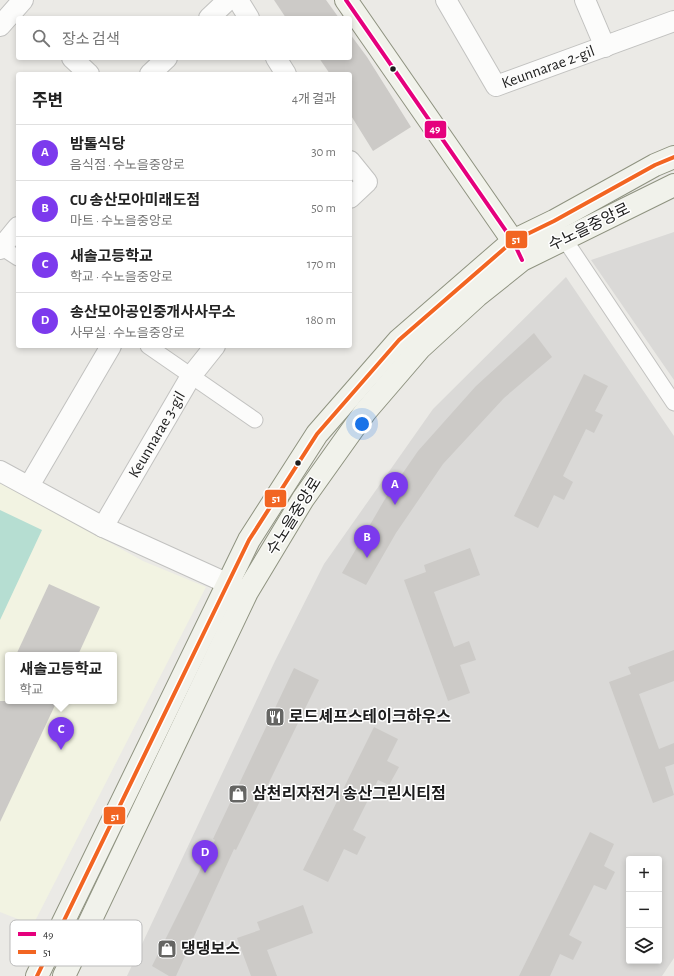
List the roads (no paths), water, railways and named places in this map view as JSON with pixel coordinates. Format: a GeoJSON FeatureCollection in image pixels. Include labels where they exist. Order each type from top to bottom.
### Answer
{"type":"FeatureCollection","features":[{"type":"Feature","properties":{"kind":"main road"},"geometry":{"type":"LineString","coordinates":[[346,0],[513,241],[522,260]]}},
{"type":"Feature","properties":{"kind":"main road","name":"수노을중앙로"},"geometry":{"type":"LineString","coordinates":[[91,920],[248,592],[303,499],[365,412],[420,348],[477,296],[559,230],[655,165],[674,157]]}},
{"type":"Feature","properties":{"kind":"main road","name":"수노을중앙로"},"geometry":{"type":"LineString","coordinates":[[64,920],[249,540],[318,434],[399,340],[513,241],[559,230],[674,185]]}},
{"type":"Feature","properties":{"kind":"main road","name":"수노을중앙로"},"geometry":{"type":"LineString","coordinates":[[37,976],[42,966]]}},
{"type":"Feature","properties":{"kind":"main road","name":"수노을중앙로"},"geometry":{"type":"LineString","coordinates":[[64,976],[69,966]]}},
{"type":"Feature","properties":{"kind":"street"},"geometry":{"type":"LineString","coordinates":[[211,16],[228,0]]}},
{"type":"Feature","properties":{"kind":"street"},"geometry":{"type":"LineString","coordinates":[[238,0],[249,16]]}},
{"type":"Feature","properties":{"kind":"street","name":"Keunnarae 2-gil"},"geometry":{"type":"LineString","coordinates":[[446,0],[496,86],[674,21]]}},
{"type":"Feature","properties":{"kind":"street","name":"Keunnarae 2-gil"},"geometry":{"type":"LineString","coordinates":[[585,0],[605,47]]}},
{"type":"Feature","properties":{"kind":"street"},"geometry":{"type":"LineString","coordinates":[[0,26],[20,6]]}},
{"type":"Feature","properties":{"kind":"street"},"geometry":{"type":"LineString","coordinates":[[74,60],[87,72]]}},
{"type":"Feature","properties":{"kind":"street"},"geometry":{"type":"LineString","coordinates":[[152,72],[165,60]]}},
{"type":"Feature","properties":{"kind":"street"},"geometry":{"type":"LineString","coordinates":[[277,60],[285,72]]}},
{"type":"Feature","properties":{"kind":"street"},"geometry":{"type":"LineString","coordinates":[[352,163],[367,182],[352,196]]}},
{"type":"Feature","properties":{"kind":"street"},"geometry":{"type":"LineString","coordinates":[[16,229],[1,248],[16,257]]}},
{"type":"Feature","properties":{"kind":"street"},"geometry":{"type":"LineString","coordinates":[[559,230],[674,402]]}},
{"type":"Feature","properties":{"kind":"street"},"geometry":{"type":"LineString","coordinates":[[29,486],[110,348]]}},
{"type":"Feature","properties":{"kind":"street"},"geometry":{"type":"LineString","coordinates":[[151,348],[255,420]]}},
{"type":"Feature","properties":{"kind":"street","name":"Keunnarae 3-gil"},"geometry":{"type":"LineString","coordinates":[[103,527],[191,376],[213,348]]}},
{"type":"Feature","properties":{"kind":"street"},"geometry":{"type":"LineString","coordinates":[[0,471],[103,527],[248,592]]}},
{"type":"Feature","properties":{"kind":"place","name":"밤톨식당"},"geometry":{"type":"Point","coordinates":[395,505]}},
{"type":"Feature","properties":{"kind":"place","name":"CU 송산모아미래도점"},"geometry":{"type":"Point","coordinates":[367,558]}},
{"type":"Feature","properties":{"kind":"place","name":"로드셰프스테이크하우스"},"geometry":{"type":"Point","coordinates":[275,717]}},
{"type":"Feature","properties":{"kind":"place","name":"새솔고등학교"},"geometry":{"type":"Point","coordinates":[61,750]}},
{"type":"Feature","properties":{"kind":"place","name":"삼천리자전거 송산그린시티점"},"geometry":{"type":"Point","coordinates":[238,794]}},
{"type":"Feature","properties":{"kind":"place","name":"송산모아공인중개사사무소"},"geometry":{"type":"Point","coordinates":[205,873]}},
{"type":"Feature","properties":{"kind":"place","name":"댕댕보스"},"geometry":{"type":"Point","coordinates":[167,949]}}]}
